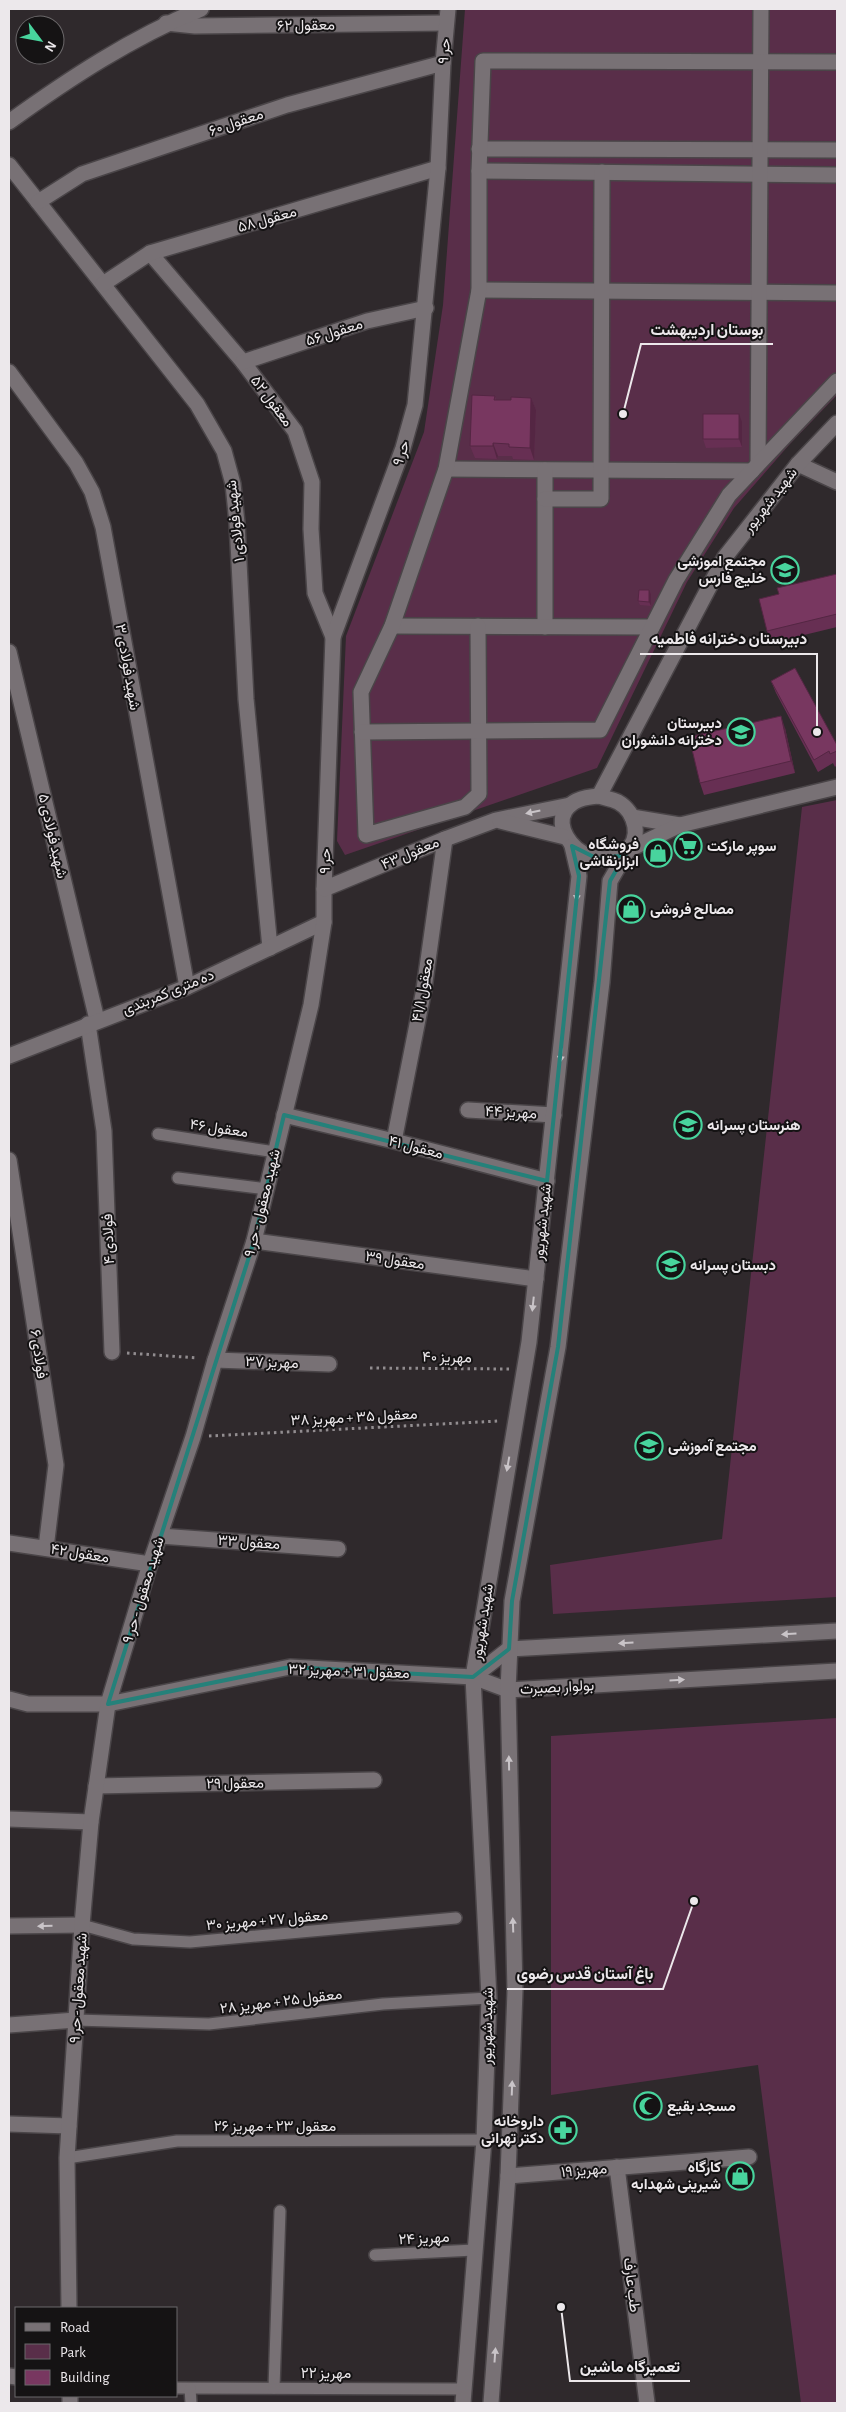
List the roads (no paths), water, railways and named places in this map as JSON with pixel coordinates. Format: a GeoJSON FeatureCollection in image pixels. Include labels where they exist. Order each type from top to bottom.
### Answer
{"type":"FeatureCollection","features":[{"type":"Feature","properties":{"kind":"street"},"geometry":{"type":"LineString","coordinates":[[9,122],[69,78],[140,36],[200,9]]}},
{"type":"Feature","properties":{"kind":"street"},"geometry":{"type":"LineString","coordinates":[[755,467],[760,292],[761,9]]}},
{"type":"Feature","properties":{"kind":"street","name":"معقول ۶۲"},"geometry":{"type":"LineString","coordinates":[[166,23],[195,26],[447,16]]}},
{"type":"Feature","properties":{"kind":"street","name":"حر ۹"},"geometry":{"type":"LineString","coordinates":[[324,889],[333,637],[403,448],[415,405],[426,308],[438,168],[447,16]]}},
{"type":"Feature","properties":{"kind":"street"},"geometry":{"type":"LineString","coordinates":[[478,626],[479,794],[465,807],[366,834],[361,692],[392,626],[446,470],[479,290],[479,171],[483,61],[837,62]]}},
{"type":"Feature","properties":{"kind":"street","name":"معقول ۶۰"},"geometry":{"type":"LineString","coordinates":[[38,202],[82,174],[287,105],[443,63]]}},
{"type":"Feature","properties":{"kind":"street"},"geometry":{"type":"LineString","coordinates":[[480,149],[837,150]]}},
{"type":"Feature","properties":{"kind":"street","name":"شهید فولادی ۱"},"geometry":{"type":"LineString","coordinates":[[9,165],[198,404],[224,450],[233,484],[246,699],[270,948]]}},
{"type":"Feature","properties":{"kind":"street","name":"معقول ۵۸"},"geometry":{"type":"LineString","coordinates":[[103,284],[150,253],[438,168]]}},
{"type":"Feature","properties":{"kind":"street"},"geometry":{"type":"LineString","coordinates":[[479,171],[837,175]]}},
{"type":"Feature","properties":{"kind":"street"},"geometry":{"type":"LineString","coordinates":[[545,499],[601,499],[602,172]]}},
{"type":"Feature","properties":{"kind":"street","name":"معقول ۵۲"},"geometry":{"type":"LineString","coordinates":[[150,253],[243,362],[295,431],[312,482],[311,529],[315,593],[333,637]]}},
{"type":"Feature","properties":{"kind":"street"},"geometry":{"type":"LineString","coordinates":[[479,290],[837,293]]}},
{"type":"Feature","properties":{"kind":"street","name":"معقول ۵۶"},"geometry":{"type":"LineString","coordinates":[[243,362],[367,321],[426,308]]}},
{"type":"Feature","properties":{"kind":"street","name":"شهید فولادی ۳"},"geometry":{"type":"LineString","coordinates":[[9,372],[76,463],[92,492],[103,527],[186,987]]}},
{"type":"Feature","properties":{"kind":"street"},"geometry":{"type":"LineString","coordinates":[[362,732],[600,730],[676,580],[729,495],[837,382]]}},
{"type":"Feature","properties":{"kind":"street","name":"شهید شهریور"},"geometry":{"type":"LineString","coordinates":[[599,796],[725,557],[798,464],[837,422]]}},
{"type":"Feature","properties":{"kind":"street"},"geometry":{"type":"LineString","coordinates":[[798,464],[837,482]]}},
{"type":"Feature","properties":{"kind":"street"},"geometry":{"type":"LineString","coordinates":[[446,470],[601,470],[755,467]]}},
{"type":"Feature","properties":{"kind":"street"},"geometry":{"type":"LineString","coordinates":[[545,470],[545,627]]}},
{"type":"Feature","properties":{"kind":"street"},"geometry":{"type":"LineString","coordinates":[[392,626],[652,627]]}},
{"type":"Feature","properties":{"kind":"street","name":"شهید فولادی ۵"},"geometry":{"type":"LineString","coordinates":[[9,652],[92,1022]]}},
{"type":"Feature","properties":{"kind":"street"},"geometry":{"type":"LineString","coordinates":[[628,850],[635,840],[636,828],[632,817],[618,802],[599,796],[579,798],[562,815],[562,826],[569,842],[580,852],[598,859],[618,856],[680,825],[837,787]]}},
{"type":"Feature","properties":{"kind":"street","name":"معقول ۴۳"},"geometry":{"type":"LineString","coordinates":[[324,889],[496,820],[570,805]]}},
{"type":"Feature","properties":{"kind":"street"},"geometry":{"type":"LineString","coordinates":[[632,817],[680,825]]}},
{"type":"Feature","properties":{"kind":"street"},"geometry":{"type":"LineString","coordinates":[[496,820],[569,842]]}},
{"type":"Feature","properties":{"kind":"street","name":"معقول ۴۱/۱"},"geometry":{"type":"LineString","coordinates":[[394,1141],[424,989],[445,839]]}},
{"type":"Feature","properties":{"kind":"street","name":"شهید شهریور"},"geometry":{"type":"LineString","coordinates":[[463,2396],[484,2140],[489,1998],[473,1677],[516,1420],[536,1279],[579,876],[569,842]]}},
{"type":"Feature","properties":{"kind":"street","name":"شهید شهریور"},"geometry":{"type":"LineString","coordinates":[[491,2403],[508,2176],[515,1991],[508,1690],[512,1601],[558,1347],[602,982],[610,881],[628,850]]}},
{"type":"Feature","properties":{"kind":"street","name":"شهید معقول - حر ۹"},"geometry":{"type":"LineString","coordinates":[[69,2307],[67,2158],[82,1925],[96,1786],[108,1704],[150,1564],[193,1437],[215,1360],[254,1241],[311,1005],[324,922],[324,889]]}},
{"type":"Feature","properties":{"kind":"street","name":"ده متری کمربندی"},"geometry":{"type":"LineString","coordinates":[[9,1056],[92,1022],[186,987],[324,922]]}},
{"type":"Feature","properties":{"kind":"street","name":"فولادی ۴"},"geometry":{"type":"LineString","coordinates":[[92,1022],[104,1132],[112,1352]]}},
{"type":"Feature","properties":{"kind":"street","name":"مهریز ۴۴"},"geometry":{"type":"LineString","coordinates":[[468,1110],[554,1115]]}},
{"type":"Feature","properties":{"kind":"street","name":"معقول ۴۱"},"geometry":{"type":"LineString","coordinates":[[284,1116],[394,1141],[547,1181]]}},
{"type":"Feature","properties":{"kind":"street","name":"فولادی ۶"},"geometry":{"type":"LineString","coordinates":[[9,1160],[56,1465],[46,1548]]}},
{"type":"Feature","properties":{"kind":"street","name":"معقول ۳۹"},"geometry":{"type":"LineString","coordinates":[[254,1241],[536,1279]]}},
{"type":"Feature","properties":{"kind":"street","name":"مهریز ۳۷"},"geometry":{"type":"LineString","coordinates":[[215,1360],[329,1364]]}},
{"type":"Feature","properties":{"kind":"street","name":"معقول ۳۳"},"geometry":{"type":"LineString","coordinates":[[160,1536],[338,1549]]}},
{"type":"Feature","properties":{"kind":"street","name":"معقول ۴۲"},"geometry":{"type":"LineString","coordinates":[[9,1543],[150,1564]]}},
{"type":"Feature","properties":{"kind":"street"},"geometry":{"type":"LineString","coordinates":[[473,1677],[509,1649],[837,1631]]}},
{"type":"Feature","properties":{"kind":"street","name":"معقول ۳۱ + مهریز ۳۲"},"geometry":{"type":"LineString","coordinates":[[9,1699],[28,1704],[108,1704],[290,1667],[473,1677]]}},
{"type":"Feature","properties":{"kind":"street","name":"بولوار بصیرت"},"geometry":{"type":"LineString","coordinates":[[473,1677],[508,1690],[837,1671]]}},
{"type":"Feature","properties":{"kind":"street","name":"معقول ۲۹"},"geometry":{"type":"LineString","coordinates":[[96,1786],[374,1780]]}},
{"type":"Feature","properties":{"kind":"street"},"geometry":{"type":"LineString","coordinates":[[9,1819],[92,1822]]}},
{"type":"Feature","properties":{"kind":"street"},"geometry":{"type":"LineString","coordinates":[[9,1926],[82,1925]]}},
{"type":"Feature","properties":{"kind":"street"},"geometry":{"type":"LineString","coordinates":[[9,2025],[76,2020]]}},
{"type":"Feature","properties":{"kind":"street"},"geometry":{"type":"LineString","coordinates":[[9,2124],[69,2126]]}},
{"type":"Feature","properties":{"kind":"street","name":"مهریز ۱۹"},"geometry":{"type":"LineString","coordinates":[[508,2176],[749,2156]]}},
{"type":"Feature","properties":{"kind":"street","name":"طب عارف"},"geometry":{"type":"LineString","coordinates":[[617,2168],[647,2403]]}},
{"type":"Feature","properties":{"kind":"lane","name":"معقول ۴۶"},"geometry":{"type":"LineString","coordinates":[[158,1134],[275,1152]]}},
{"type":"Feature","properties":{"kind":"lane"},"geometry":{"type":"LineString","coordinates":[[178,1178],[267,1188]]}},
{"type":"Feature","properties":{"kind":"lane","name":"معقول ۲۷ + مهریز ۳۰"},"geometry":{"type":"LineString","coordinates":[[82,1925],[133,1939],[190,1942],[456,1918]]}},
{"type":"Feature","properties":{"kind":"lane","name":"معقول ۲۵ + مهریز ۲۸"},"geometry":{"type":"LineString","coordinates":[[76,2020],[209,2024],[383,2004],[489,1998]]}},
{"type":"Feature","properties":{"kind":"lane","name":"معقول ۲۳ + مهریز ۲۶"},"geometry":{"type":"LineString","coordinates":[[67,2158],[177,2141],[484,2140]]}},
{"type":"Feature","properties":{"kind":"lane"},"geometry":{"type":"LineString","coordinates":[[274,2388],[280,2211]]}},
{"type":"Feature","properties":{"kind":"lane","name":"مهریز ۲۴"},"geometry":{"type":"LineString","coordinates":[[375,2256],[474,2250]]}},
{"type":"Feature","properties":{"kind":"lane","name":"مهریز ۲۲"},"geometry":{"type":"LineString","coordinates":[[178,2388],[274,2388],[463,2396]]}},
{"type":"Feature","properties":{"kind":"lane"},"geometry":{"type":"LineString","coordinates":[[190,2388],[191,2403]]}},
{"type":"Feature","properties":{"kind":"place","name":"بوستان اردیبهشت"},"geometry":{"type":"Point","coordinates":[623,414]}},
{"type":"Feature","properties":{"kind":"place","name":"مجتمع اموزشی خلیج فارس"},"geometry":{"type":"Point","coordinates":[785,570]}},
{"type":"Feature","properties":{"kind":"place","name":"دبیرستان دخترانه دانشوران"},"geometry":{"type":"Point","coordinates":[741,732]}},
{"type":"Feature","properties":{"kind":"place","name":"دبیرستان دخترانه فاطمیه"},"geometry":{"type":"Point","coordinates":[817,732]}},
{"type":"Feature","properties":{"kind":"place","name":"سوپر مارکت"},"geometry":{"type":"Point","coordinates":[688,846]}},
{"type":"Feature","properties":{"kind":"place","name":"فروشگاه ابزارنقاشی"},"geometry":{"type":"Point","coordinates":[658,853]}},
{"type":"Feature","properties":{"kind":"place","name":"مصالح فروشی"},"geometry":{"type":"Point","coordinates":[631,909]}},
{"type":"Feature","properties":{"kind":"place","name":"هنرستان پسرانه"},"geometry":{"type":"Point","coordinates":[688,1125]}},
{"type":"Feature","properties":{"kind":"place","name":"دبستان پسرانه"},"geometry":{"type":"Point","coordinates":[671,1265]}},
{"type":"Feature","properties":{"kind":"place","name":"مجتمع آموزشی"},"geometry":{"type":"Point","coordinates":[649,1446]}},
{"type":"Feature","properties":{"kind":"place","name":"باغ آستان قدس رضوی"},"geometry":{"type":"Point","coordinates":[694,1901]}},
{"type":"Feature","properties":{"kind":"place","name":"مسجد بقیع"},"geometry":{"type":"Point","coordinates":[648,2106]}},
{"type":"Feature","properties":{"kind":"place","name":"داروخانه دکتر تهرانی"},"geometry":{"type":"Point","coordinates":[563,2130]}},
{"type":"Feature","properties":{"kind":"place","name":"کارگاه شیرینی شهدابه"},"geometry":{"type":"Point","coordinates":[740,2176]}},
{"type":"Feature","properties":{"kind":"place","name":"تعمیرگاه ماشین"},"geometry":{"type":"Point","coordinates":[561,2307]}}]}
